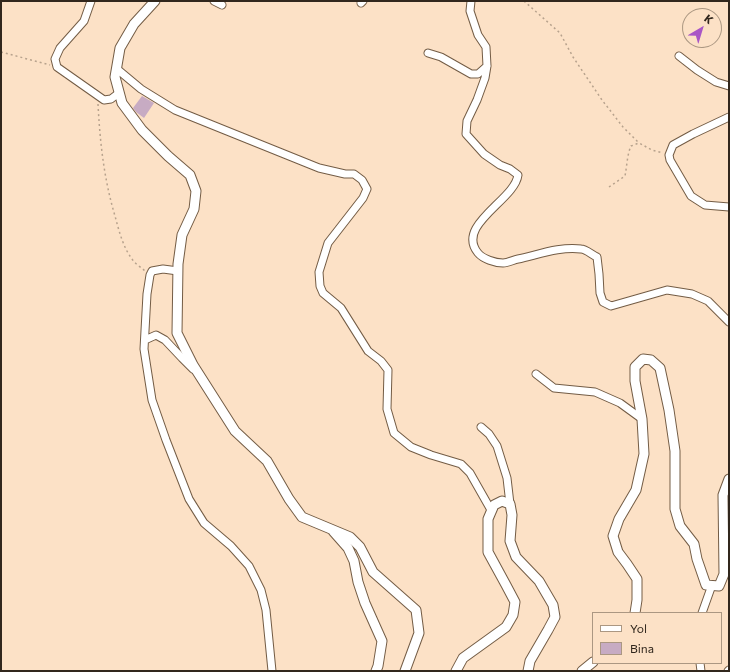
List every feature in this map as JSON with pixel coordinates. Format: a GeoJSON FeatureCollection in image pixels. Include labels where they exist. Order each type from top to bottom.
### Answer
{"type":"FeatureCollection","features":[{"type":"Feature","properties":{"kind":"street"},"geometry":{"type":"LineString","coordinates":[[91,1],[84,21],[60,48],[56,59],[57,67],[104,100],[119,93]]}},
{"type":"Feature","properties":{"kind":"street"},"geometry":{"type":"LineString","coordinates":[[155,1],[134,24],[120,48],[115,77],[122,103],[142,130],[190,175],[196,191],[194,209],[182,235],[178,264],[177,333],[193,365],[235,431],[267,461],[289,499],[302,516],[332,530],[350,536],[360,546],[373,572],[397,595],[416,610],[419,633],[406,671]]}},
{"type":"Feature","properties":{"kind":"street"},"geometry":{"type":"LineString","coordinates":[[214,1],[222,5]]}},
{"type":"Feature","properties":{"kind":"street"},"geometry":{"type":"LineString","coordinates":[[471,1],[470,11],[478,35],[486,47],[487,66],[485,78],[467,121],[466,134],[484,154],[500,165],[510,169],[518,176],[509,192],[479,222],[473,236],[474,246],[478,254],[486,259],[503,263],[564,248],[583,249],[597,257],[600,293],[603,302],[611,306],[667,290],[692,294],[708,301],[729,322]]}},
{"type":"Feature","properties":{"kind":"street"},"geometry":{"type":"LineString","coordinates":[[428,53],[441,57],[471,74],[478,74],[487,66]]}},
{"type":"Feature","properties":{"kind":"street"},"geometry":{"type":"LineString","coordinates":[[679,56],[696,70],[716,82],[729,86]]}},
{"type":"Feature","properties":{"kind":"street"},"geometry":{"type":"LineString","coordinates":[[116,69],[141,89],[175,110],[319,168],[346,174],[354,174],[362,180],[367,189],[363,198],[328,243],[319,272],[320,286],[323,293],[341,308],[368,351],[382,361],[388,370],[387,409],[394,433],[411,447],[460,464],[470,473],[491,510]]}},
{"type":"Feature","properties":{"kind":"street"},"geometry":{"type":"LineString","coordinates":[[729,117],[673,145],[669,155],[670,160],[691,196],[705,205],[729,207]]}},
{"type":"Feature","properties":{"kind":"street"},"geometry":{"type":"LineString","coordinates":[[178,271],[163,269],[152,271],[150,275],[147,294],[144,349],[152,400],[189,499],[204,523],[231,546],[249,566],[261,590],[266,610],[272,671]]}},
{"type":"Feature","properties":{"kind":"street"},"geometry":{"type":"LineString","coordinates":[[145,340],[156,335],[165,340],[200,375]]}},
{"type":"Feature","properties":{"kind":"street"},"geometry":{"type":"LineString","coordinates":[[635,612],[637,580],[618,552],[613,536],[619,519],[636,490],[644,454],[642,419],[635,382],[635,367],[642,359],[651,360],[660,368],[669,410],[675,451],[675,509],[680,526],[694,544],[697,559],[706,585],[718,586],[724,574],[723,495],[729,479]]}},
{"type":"Feature","properties":{"kind":"street"},"geometry":{"type":"LineString","coordinates":[[536,374],[554,388],[595,392],[620,403],[642,419]]}},
{"type":"Feature","properties":{"kind":"street"},"geometry":{"type":"LineString","coordinates":[[481,427],[489,434],[497,446],[507,478],[512,515],[510,541],[516,557],[539,581],[553,605],[555,617],[530,661],[528,671]]}},
{"type":"Feature","properties":{"kind":"street"},"geometry":{"type":"LineString","coordinates":[[456,671],[463,658],[506,627],[514,615],[515,602],[488,552],[488,520],[491,510],[494,505],[502,501],[510,504]]}},
{"type":"Feature","properties":{"kind":"street"},"geometry":{"type":"LineString","coordinates":[[332,530],[348,548],[354,561],[358,582],[365,603],[382,641],[376,671]]}},
{"type":"Feature","properties":{"kind":"street"},"geometry":{"type":"LineString","coordinates":[[702,612],[712,585]]}},
{"type":"Feature","properties":{"kind":"street"},"geometry":{"type":"LineString","coordinates":[[582,671],[592,663]]}},
{"type":"Feature","properties":{"kind":"path"},"geometry":{"type":"LineString","coordinates":[[524,1],[560,33],[573,58],[622,127],[639,143],[652,150],[669,155]]}},
{"type":"Feature","properties":{"kind":"path"},"geometry":{"type":"LineString","coordinates":[[1,52],[57,67]]}},
{"type":"Feature","properties":{"kind":"path"},"geometry":{"type":"LineString","coordinates":[[98,96],[100,147],[111,205],[127,252],[132,260],[150,275]]}},
{"type":"Feature","properties":{"kind":"path"},"geometry":{"type":"LineString","coordinates":[[609,187],[625,176],[628,152],[631,146],[639,143]]}},
{"type":"Feature","properties":{"kind":"building"},"geometry":{"type":"Polygon","coordinates":[[[142,96],[154,103],[144,118],[133,108],[142,96]]]}}]}
